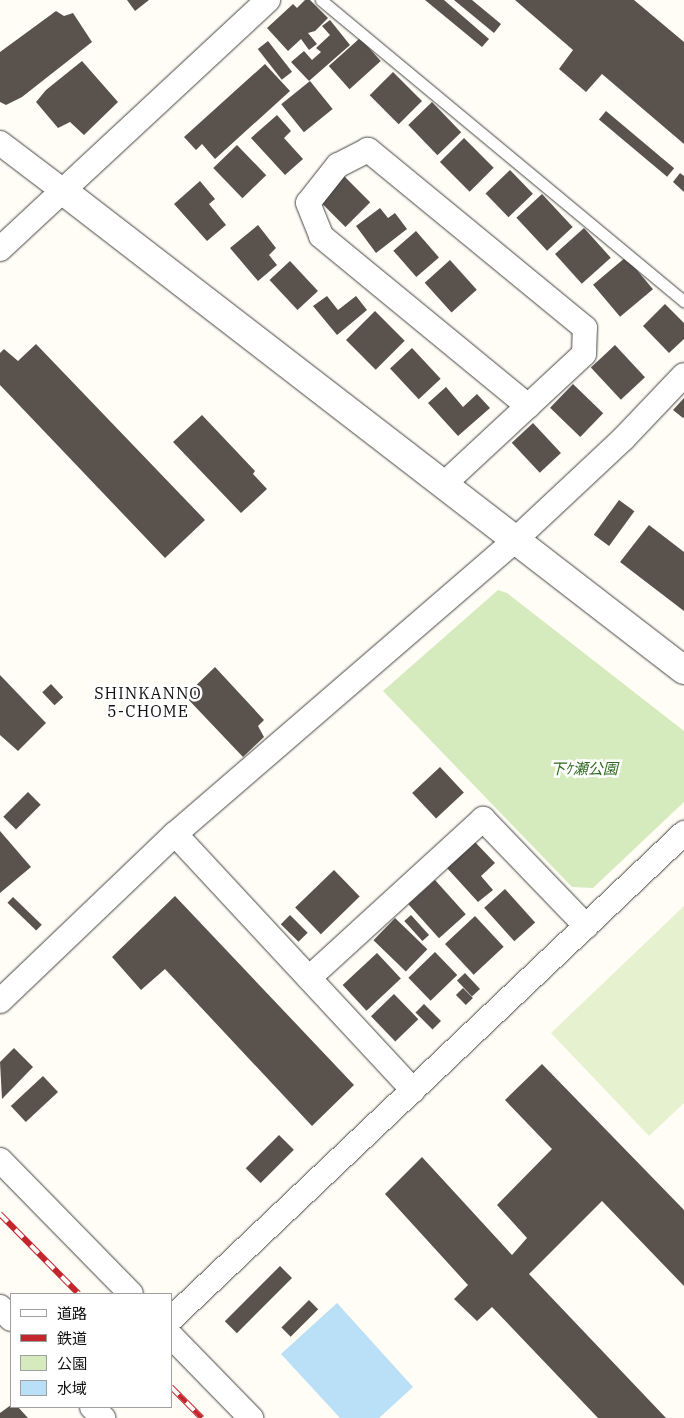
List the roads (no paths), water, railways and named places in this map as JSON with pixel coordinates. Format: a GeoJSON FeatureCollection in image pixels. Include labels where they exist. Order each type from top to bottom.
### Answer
{"type":"FeatureCollection","features":[{"type":"Feature","properties":{"kind":"street"},"geometry":{"type":"LineString","coordinates":[[0,249],[268,0]]}},
{"type":"Feature","properties":{"kind":"street"},"geometry":{"type":"LineString","coordinates":[[0,143],[514,541],[684,670]]}},
{"type":"Feature","properties":{"kind":"street"},"geometry":{"type":"LineString","coordinates":[[443,485],[584,354],[585,328],[368,150],[338,165],[308,203],[321,236],[528,406]]}},
{"type":"Feature","properties":{"kind":"street"},"geometry":{"type":"LineString","coordinates":[[0,1001],[175,834],[514,541],[623,439],[684,375]]}},
{"type":"Feature","properties":{"kind":"street"},"geometry":{"type":"LineString","coordinates":[[309,978],[483,819],[586,926]]}},
{"type":"Feature","properties":{"kind":"street"},"geometry":{"type":"LineString","coordinates":[[172,1318],[684,833]]}},
{"type":"Feature","properties":{"kind":"street"},"geometry":{"type":"LineString","coordinates":[[175,834],[413,1090]]}},
{"type":"Feature","properties":{"kind":"street"},"geometry":{"type":"LineString","coordinates":[[0,1160],[130,1293]]}},
{"type":"Feature","properties":{"kind":"street"},"geometry":{"type":"LineString","coordinates":[[0,1307],[10,1318]]}},
{"type":"Feature","properties":{"kind":"street"},"geometry":{"type":"LineString","coordinates":[[172,1337],[251,1418]]}},
{"type":"Feature","properties":{"kind":"street"},"geometry":{"type":"LineString","coordinates":[[93,1408],[103,1418]]}},
{"type":"Feature","properties":{"kind":"lane"},"geometry":{"type":"LineString","coordinates":[[321,0],[684,301]]}},
{"type":"Feature","properties":{"kind":"water"},"geometry":{"type":"Polygon","coordinates":[[[337,1303],[413,1387],[379,1418],[340,1418],[281,1354],[337,1303]]]}},
{"type":"Feature","properties":{"kind":"railway"},"geometry":{"type":"LineString","coordinates":[[0,1214],[78,1293]]}},
{"type":"Feature","properties":{"kind":"railway"},"geometry":{"type":"LineString","coordinates":[[172,1388],[202,1418]]}},
{"type":"Feature","properties":{"kind":"district","name":"SHINKANNO 5-CHOME"},"geometry":{"type":"Point","coordinates":[148,702]}},
{"type":"Feature","properties":{"kind":"park label","name":"下ｹ瀬公園"},"geometry":{"type":"Point","coordinates":[584,769]}}]}
